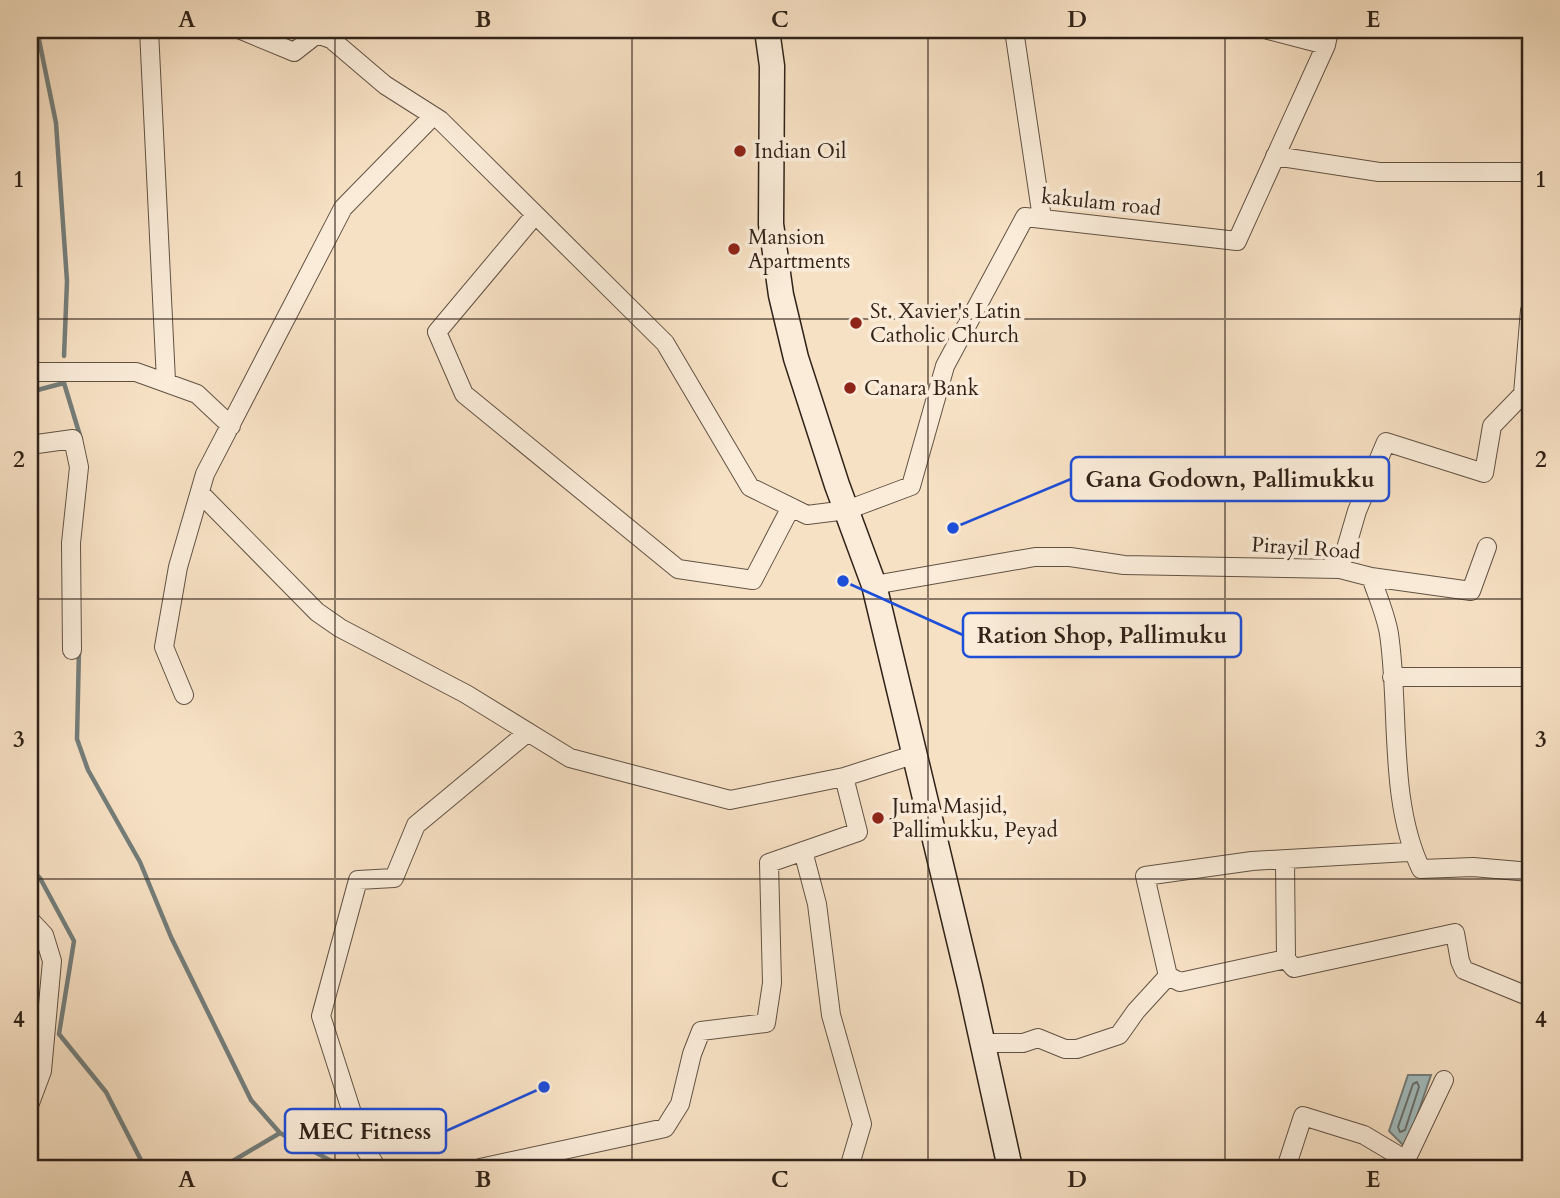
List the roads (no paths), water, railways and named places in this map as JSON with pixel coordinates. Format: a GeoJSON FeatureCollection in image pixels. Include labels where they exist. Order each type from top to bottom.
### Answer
{"type":"FeatureCollection","features":[{"type":"Feature","properties":{"kind":"main road"},"geometry":{"type":"LineString","coordinates":[[766,30],[772,66],[771,224],[781,295],[796,358],[858,506],[1010,1168]]}},
{"type":"Feature","properties":{"kind":"street"},"geometry":{"type":"LineString","coordinates":[[149,30],[166,380]]}},
{"type":"Feature","properties":{"kind":"street"},"geometry":{"type":"LineString","coordinates":[[242,30],[294,52],[317,34],[331,38],[385,85],[433,116],[665,343],[750,487],[807,516],[858,506]]}},
{"type":"Feature","properties":{"kind":"street"},"geometry":{"type":"LineString","coordinates":[[1014,30],[1042,218]]}},
{"type":"Feature","properties":{"kind":"street"},"geometry":{"type":"LineString","coordinates":[[1268,30],[1327,37]]}},
{"type":"Feature","properties":{"kind":"street","name":"kakulam road"},"geometry":{"type":"LineString","coordinates":[[858,506],[911,486],[945,366],[1026,217],[1237,241],[1327,37]]}},
{"type":"Feature","properties":{"kind":"street"},"geometry":{"type":"LineString","coordinates":[[184,695],[164,646],[178,567],[205,474],[343,208],[433,116]]}},
{"type":"Feature","properties":{"kind":"street"},"geometry":{"type":"LineString","coordinates":[[1275,156],[1380,172],[1530,172]]}},
{"type":"Feature","properties":{"kind":"street"},"geometry":{"type":"LineString","coordinates":[[535,215],[437,332],[464,394],[677,569],[753,580],[791,507]]}},
{"type":"Feature","properties":{"kind":"street"},"geometry":{"type":"LineString","coordinates":[[1340,569],[1356,511],[1386,442],[1484,473],[1492,426],[1527,394],[1530,310]]}},
{"type":"Feature","properties":{"kind":"street"},"geometry":{"type":"LineString","coordinates":[[30,372],[136,372],[166,380],[197,394],[231,426]]}},
{"type":"Feature","properties":{"kind":"street"},"geometry":{"type":"LineString","coordinates":[[30,445],[74,439],[79,467],[71,543],[72,650]]}},
{"type":"Feature","properties":{"kind":"street"},"geometry":{"type":"LineString","coordinates":[[200,493],[317,612],[340,628],[466,694],[570,758],[730,800],[844,777],[916,754]]}},
{"type":"Feature","properties":{"kind":"street"},"geometry":{"type":"LineString","coordinates":[[1371,577],[1471,592],[1487,547]]}},
{"type":"Feature","properties":{"kind":"street","name":"Pirayil Road"},"geometry":{"type":"LineString","coordinates":[[874,585],[1035,557],[1070,557],[1124,565],[1340,569],[1371,577],[1388,632],[1410,846]]}},
{"type":"Feature","properties":{"kind":"street"},"geometry":{"type":"LineString","coordinates":[[1392,677],[1530,677]]}},
{"type":"Feature","properties":{"kind":"street"},"geometry":{"type":"LineString","coordinates":[[377,1168],[362,1144],[321,1016],[358,880],[394,878],[416,825],[528,732]]}},
{"type":"Feature","properties":{"kind":"street"},"geometry":{"type":"LineString","coordinates":[[480,1168],[665,1128],[680,1104],[692,1054],[701,1031],[766,1023],[772,983],[769,863],[858,832],[844,777]]}},
{"type":"Feature","properties":{"kind":"street"},"geometry":{"type":"LineString","coordinates":[[1168,976],[1145,876],[1285,860],[1408,852],[1410,846]]}},
{"type":"Feature","properties":{"kind":"street"},"geometry":{"type":"LineString","coordinates":[[1410,846],[1421,869],[1473,867],[1530,872]]}},
{"type":"Feature","properties":{"kind":"street"},"geometry":{"type":"LineString","coordinates":[[803,851],[817,904],[831,1015],[862,1124],[849,1168]]}},
{"type":"Feature","properties":{"kind":"street"},"geometry":{"type":"LineString","coordinates":[[1285,860],[1286,959],[1294,968],[1455,933],[1464,970],[1530,998]]}},
{"type":"Feature","properties":{"kind":"street"},"geometry":{"type":"LineString","coordinates":[[30,1102],[42,1071],[52,961],[44,935],[31,922]]}},
{"type":"Feature","properties":{"kind":"street"},"geometry":{"type":"LineString","coordinates":[[1168,976],[1180,982],[1286,959]]}},
{"type":"Feature","properties":{"kind":"street"},"geometry":{"type":"LineString","coordinates":[[982,1043],[1023,1043],[1038,1038],[1065,1049],[1077,1049],[1119,1035],[1136,1010],[1168,976]]}},
{"type":"Feature","properties":{"kind":"street"},"geometry":{"type":"LineString","coordinates":[[1286,1168],[1303,1116],[1364,1136],[1406,1160],[1444,1080]]}},
{"type":"Feature","properties":{"kind":"water"},"geometry":{"type":"Polygon","coordinates":[[[1408,1075],[1431,1075],[1406,1148],[1389,1131],[1408,1075]]]}},
{"type":"Feature","properties":{"kind":"waterway"},"geometry":{"type":"LineString","coordinates":[[37,30],[56,123],[67,281],[64,356]]}},
{"type":"Feature","properties":{"kind":"waterway"},"geometry":{"type":"LineString","coordinates":[[30,392],[64,383],[81,439]]}},
{"type":"Feature","properties":{"kind":"waterway"},"geometry":{"type":"LineString","coordinates":[[79,649],[77,739],[88,770],[140,862],[171,937],[251,1100],[280,1133],[344,1168]]}},
{"type":"Feature","properties":{"kind":"waterway"},"geometry":{"type":"LineString","coordinates":[[30,868],[40,878],[74,941],[59,1034],[106,1092],[145,1168]]}},
{"type":"Feature","properties":{"kind":"waterway"},"geometry":{"type":"LineString","coordinates":[[221,1168],[280,1133]]}},
{"type":"Feature","properties":{"kind":"place","name":"Indian Oil"},"geometry":{"type":"Point","coordinates":[740,151]}},
{"type":"Feature","properties":{"kind":"place","name":"Mansion Apartments"},"geometry":{"type":"Point","coordinates":[734,249]}},
{"type":"Feature","properties":{"kind":"place","name":"St. Xavier's Latin Catholic Church"},"geometry":{"type":"Point","coordinates":[856,323]}},
{"type":"Feature","properties":{"kind":"place","name":"Canara Bank"},"geometry":{"type":"Point","coordinates":[850,388]}},
{"type":"Feature","properties":{"kind":"place","name":"Gana Godown, Pallimukku"},"geometry":{"type":"Point","coordinates":[953,528]}},
{"type":"Feature","properties":{"kind":"place","name":"Ration Shop, Pallimuku"},"geometry":{"type":"Point","coordinates":[843,581]}},
{"type":"Feature","properties":{"kind":"place","name":"Juma Masjid, Pallimukku, Peyad"},"geometry":{"type":"Point","coordinates":[878,818]}},
{"type":"Feature","properties":{"kind":"place","name":"MEC Fitness"},"geometry":{"type":"Point","coordinates":[544,1087]}}]}
